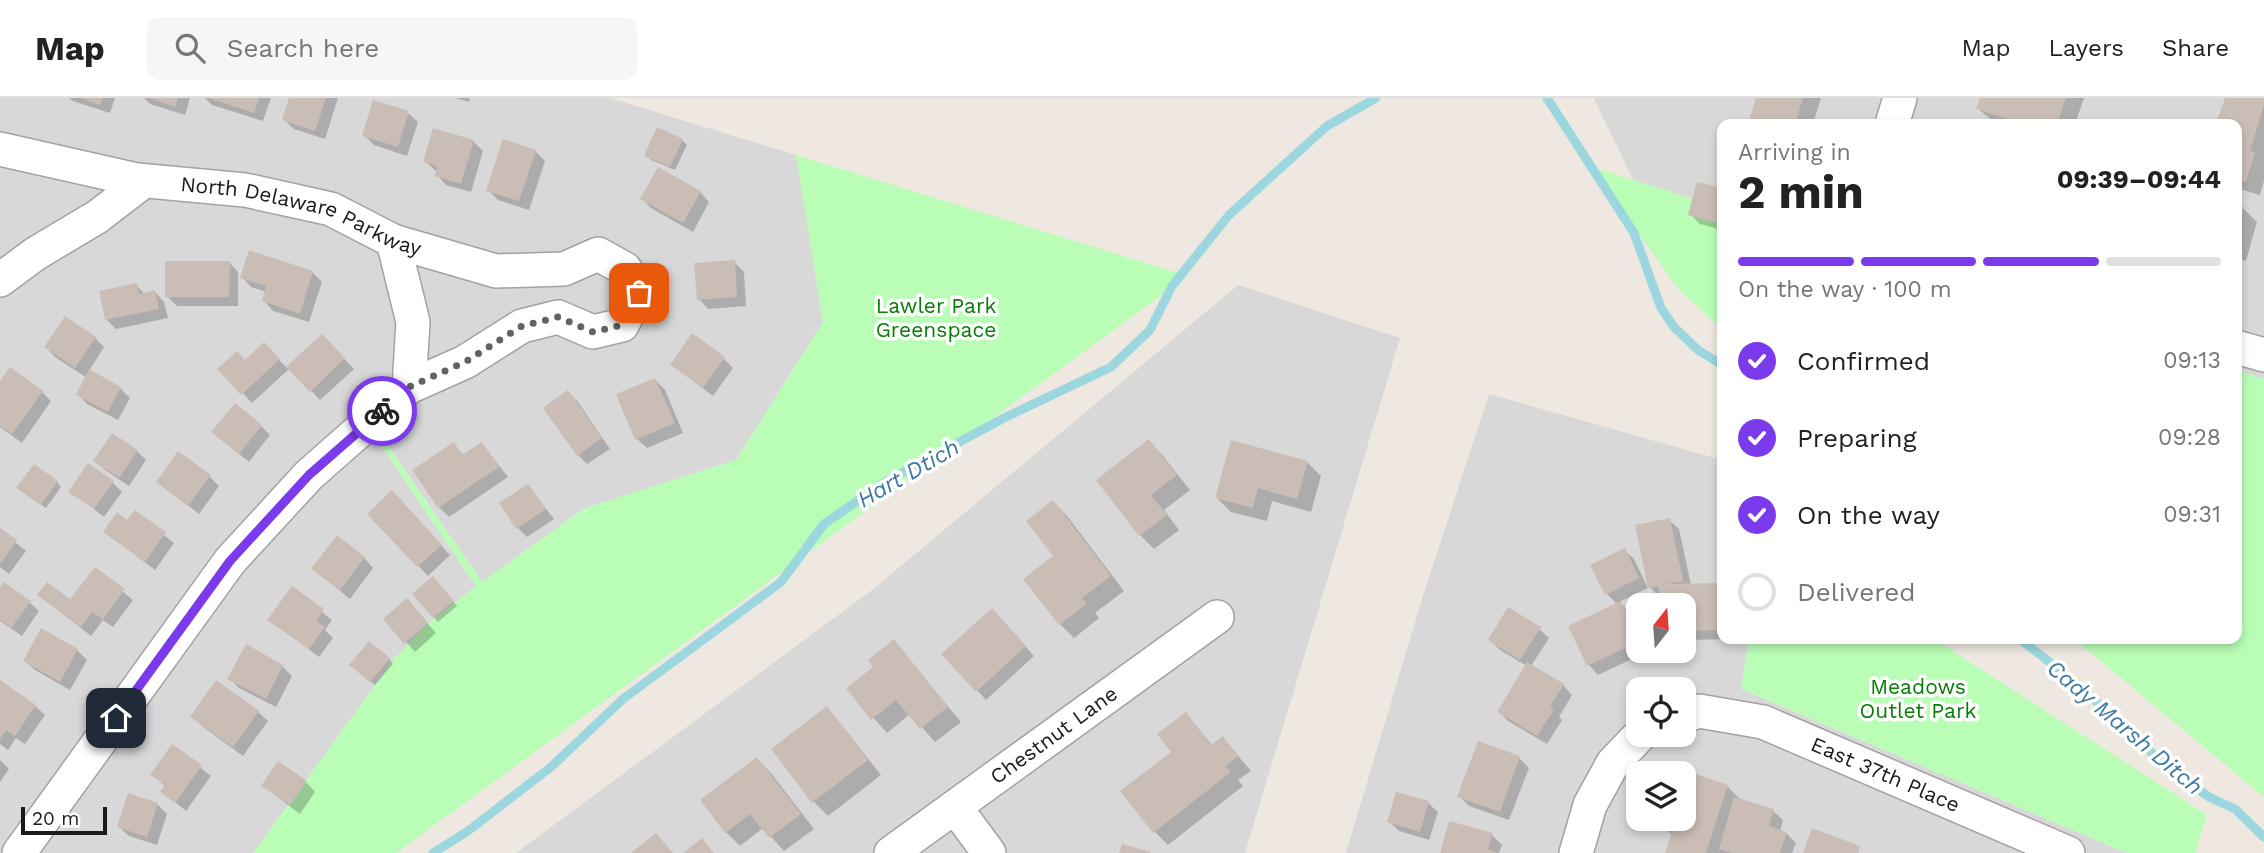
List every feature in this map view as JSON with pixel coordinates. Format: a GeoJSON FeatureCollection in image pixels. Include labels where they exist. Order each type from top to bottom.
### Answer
{"type":"FeatureCollection","features":[{"type":"Feature","properties":{"kind":"street"},"geometry":{"type":"LineString","coordinates":[[1894,119],[1900,98]]}},
{"type":"Feature","properties":{"kind":"street","name":"North Delaware Parkway"},"geometry":{"type":"LineString","coordinates":[[0,149],[144,181],[245,190],[331,209],[393,240],[496,271],[564,269],[598,254],[625,269],[639,293],[622,325],[593,332],[558,317],[522,326],[465,362],[409,387]]}},
{"type":"Feature","properties":{"kind":"street"},"geometry":{"type":"LineString","coordinates":[[0,279],[35,254],[97,217],[144,181]]}},
{"type":"Feature","properties":{"kind":"street"},"geometry":{"type":"LineString","coordinates":[[19,853],[230,561],[309,475],[409,387],[413,322],[393,240]]}},
{"type":"Feature","properties":{"kind":"street"},"geometry":{"type":"LineString","coordinates":[[2242,349],[2264,355]]}},
{"type":"Feature","properties":{"kind":"street","name":"Chestnut Lane"},"geometry":{"type":"LineString","coordinates":[[891,853],[1217,617]]}},
{"type":"Feature","properties":{"kind":"street","name":"East 37th Place"},"geometry":{"type":"LineString","coordinates":[[1696,714],[1763,722],[2068,853]]}},
{"type":"Feature","properties":{"kind":"street"},"geometry":{"type":"LineString","coordinates":[[1576,853],[1590,805],[1613,762],[1628,747]]}},
{"type":"Feature","properties":{"kind":"street"},"geometry":{"type":"LineString","coordinates":[[955,807],[989,853]]}},
{"type":"Feature","properties":{"kind":"shaded area"},"geometry":{"type":"Polygon","coordinates":[[[0,98],[610,98],[796,155],[823,322],[736,460],[583,509],[482,582],[386,442],[381,446],[476,586],[429,623],[395,658],[253,853],[0,853],[0,98]]]}},
{"type":"Feature","properties":{"kind":"shaded area"},"geometry":{"type":"Polygon","coordinates":[[[1594,98],[2264,98],[2264,379],[2242,372],[2242,119],[1717,119],[1717,206],[1633,180],[1594,98]]]}},
{"type":"Feature","properties":{"kind":"shaded area"},"geometry":{"type":"Polygon","coordinates":[[[1238,285],[1400,338],[1245,853],[516,853],[872,590],[1238,285]]]}},
{"type":"Feature","properties":{"kind":"shaded area"},"geometry":{"type":"Polygon","coordinates":[[[1489,394],[1717,459],[1717,644],[1748,644],[1741,689],[2127,853],[1346,853],[1422,599],[1489,394]]]}},
{"type":"Feature","properties":{"kind":"green space","name":"Lawler Park Greenspace"},"geometry":{"type":"Polygon","coordinates":[[[796,155],[1188,276],[396,853],[253,853],[395,658],[429,623],[476,586],[381,445],[385,442],[482,582],[583,509],[736,460],[823,322],[796,155]]]}},
{"type":"Feature","properties":{"kind":"green space"},"geometry":{"type":"Polygon","coordinates":[[[1592,167],[1717,206],[1717,324],[1678,289],[1592,167]]]}},
{"type":"Feature","properties":{"kind":"green space"},"geometry":{"type":"Polygon","coordinates":[[[2242,372],[2264,379],[2264,797],[2080,644],[2242,644],[2242,372]]]}},
{"type":"Feature","properties":{"kind":"green space","name":"Meadows Outlet Park"},"geometry":{"type":"Polygon","coordinates":[[[1748,644],[1942,644],[2207,815],[2195,853],[2127,853],[1741,689],[1748,644]]]}},
{"type":"Feature","properties":{"kind":"building"},"geometry":{"type":"Polygon","coordinates":[[[81,98],[103,98],[100,105],[81,98]]]}},
{"type":"Feature","properties":{"kind":"building"},"geometry":{"type":"Polygon","coordinates":[[[150,98],[178,98],[175,107],[150,98]]]}},
{"type":"Feature","properties":{"kind":"building"},"geometry":{"type":"Polygon","coordinates":[[[209,98],[259,98],[254,113],[209,98]]]}},
{"type":"Feature","properties":{"kind":"building"},"geometry":{"type":"Polygon","coordinates":[[[289,98],[326,98],[315,131],[282,120],[289,98]]]}},
{"type":"Feature","properties":{"kind":"building"},"geometry":{"type":"Polygon","coordinates":[[[1756,98],[1803,98],[1797,119],[1750,119],[1756,98]]]}},
{"type":"Feature","properties":{"kind":"building"},"geometry":{"type":"Polygon","coordinates":[[[1980,98],[2066,98],[2059,119],[2007,119],[1976,109],[1980,98]]]}},
{"type":"Feature","properties":{"kind":"building"},"geometry":{"type":"Polygon","coordinates":[[[2225,98],[2264,98],[2250,151],[2255,152],[2246,182],[2242,181],[2242,119],[2218,119],[2225,98]]]}},
{"type":"Feature","properties":{"kind":"building"},"geometry":{"type":"Polygon","coordinates":[[[373,100],[409,111],[398,147],[362,136],[373,100]]]}},
{"type":"Feature","properties":{"kind":"building"},"geometry":{"type":"Polygon","coordinates":[[[657,127],[683,139],[670,167],[644,156],[657,127]]]}},
{"type":"Feature","properties":{"kind":"building"},"geometry":{"type":"Polygon","coordinates":[[[433,128],[474,140],[461,184],[435,176],[437,166],[423,162],[433,128]]]}},
{"type":"Feature","properties":{"kind":"building"},"geometry":{"type":"Polygon","coordinates":[[[503,139],[536,150],[519,201],[486,191],[503,139]]]}},
{"type":"Feature","properties":{"kind":"building"},"geometry":{"type":"Polygon","coordinates":[[[658,167],[701,191],[683,223],[640,199],[658,167]]]}},
{"type":"Feature","properties":{"kind":"building"},"geometry":{"type":"Polygon","coordinates":[[[1697,182],[1717,187],[1717,223],[1688,215],[1697,182]]]}},
{"type":"Feature","properties":{"kind":"building"},"geometry":{"type":"Polygon","coordinates":[[[249,250],[313,271],[300,314],[262,301],[266,286],[240,278],[249,250]]]}},
{"type":"Feature","properties":{"kind":"building"},"geometry":{"type":"Polygon","coordinates":[[[735,260],[737,297],[697,300],[694,263],[735,260]]]}},
{"type":"Feature","properties":{"kind":"building"},"geometry":{"type":"Polygon","coordinates":[[[165,261],[230,261],[229,297],[165,297],[165,261]]]}},
{"type":"Feature","properties":{"kind":"building"},"geometry":{"type":"Polygon","coordinates":[[[137,283],[139,294],[155,290],[159,309],[105,320],[99,291],[137,283]]]}},
{"type":"Feature","properties":{"kind":"building"},"geometry":{"type":"Polygon","coordinates":[[[65,316],[96,337],[75,368],[44,347],[65,316]]]}},
{"type":"Feature","properties":{"kind":"building"},"geometry":{"type":"Polygon","coordinates":[[[692,333],[725,357],[703,388],[670,365],[692,333]]]}},
{"type":"Feature","properties":{"kind":"building"},"geometry":{"type":"Polygon","coordinates":[[[322,334],[345,358],[310,392],[286,367],[322,334]]]}},
{"type":"Feature","properties":{"kind":"building"},"geometry":{"type":"Polygon","coordinates":[[[264,342],[280,359],[241,395],[217,369],[237,351],[245,360],[264,342]]]}},
{"type":"Feature","properties":{"kind":"building"},"geometry":{"type":"Polygon","coordinates":[[[10,367],[43,391],[12,434],[0,426],[0,381],[10,367]]]}},
{"type":"Feature","properties":{"kind":"building"},"geometry":{"type":"Polygon","coordinates":[[[89,369],[121,387],[108,412],[76,395],[89,369]]]}},
{"type":"Feature","properties":{"kind":"building"},"geometry":{"type":"Polygon","coordinates":[[[655,378],[675,423],[635,440],[616,394],[655,378]]]}},
{"type":"Feature","properties":{"kind":"building"},"geometry":{"type":"Polygon","coordinates":[[[568,390],[602,438],[577,456],[543,408],[568,390]]]}},
{"type":"Feature","properties":{"kind":"building"},"geometry":{"type":"Polygon","coordinates":[[[235,403],[262,425],[239,454],[211,432],[235,403]]]}},
{"type":"Feature","properties":{"kind":"building"},"geometry":{"type":"Polygon","coordinates":[[[112,433],[138,450],[119,478],[93,461],[112,433]]]}},
{"type":"Feature","properties":{"kind":"building"},"geometry":{"type":"Polygon","coordinates":[[[1149,439],[1177,475],[1151,495],[1167,515],[1139,536],[1096,480],[1149,439]]]}},
{"type":"Feature","properties":{"kind":"building"},"geometry":{"type":"Polygon","coordinates":[[[1231,440],[1308,461],[1297,499],[1258,488],[1253,508],[1215,498],[1231,440]]]}},
{"type":"Feature","properties":{"kind":"building"},"geometry":{"type":"Polygon","coordinates":[[[454,442],[462,455],[482,442],[499,467],[438,508],[412,470],[454,442]]]}},
{"type":"Feature","properties":{"kind":"building"},"geometry":{"type":"Polygon","coordinates":[[[178,451],[211,475],[188,506],[156,482],[178,451]]]}},
{"type":"Feature","properties":{"kind":"building"},"geometry":{"type":"Polygon","coordinates":[[[88,463],[114,481],[94,509],[68,492],[88,463]]]}},
{"type":"Feature","properties":{"kind":"building"},"geometry":{"type":"Polygon","coordinates":[[[34,464],[58,481],[41,505],[16,488],[34,464]]]}},
{"type":"Feature","properties":{"kind":"building"},"geometry":{"type":"Polygon","coordinates":[[[528,484],[546,509],[516,529],[499,503],[528,484]]]}},
{"type":"Feature","properties":{"kind":"building"},"geometry":{"type":"Polygon","coordinates":[[[392,490],[442,545],[417,567],[367,514],[392,490]]]}},
{"type":"Feature","properties":{"kind":"building"},"geometry":{"type":"Polygon","coordinates":[[[1053,500],[1111,576],[1082,598],[1087,604],[1059,625],[1023,579],[1053,556],[1026,521],[1053,500]]]}},
{"type":"Feature","properties":{"kind":"building"},"geometry":{"type":"Polygon","coordinates":[[[135,510],[166,532],[145,562],[103,532],[117,512],[127,520],[135,510]]]}},
{"type":"Feature","properties":{"kind":"building"},"geometry":{"type":"Polygon","coordinates":[[[1670,518],[1683,581],[1666,584],[1717,583],[1717,630],[1696,631],[1696,593],[1659,593],[1659,586],[1648,588],[1635,525],[1670,518]]]}},
{"type":"Feature","properties":{"kind":"building"},"geometry":{"type":"Polygon","coordinates":[[[0,528],[17,540],[0,564],[0,528]]]}},
{"type":"Feature","properties":{"kind":"building"},"geometry":{"type":"Polygon","coordinates":[[[337,535],[365,557],[340,590],[311,569],[337,535]]]}},
{"type":"Feature","properties":{"kind":"building"},"geometry":{"type":"Polygon","coordinates":[[[1625,548],[1639,578],[1605,595],[1590,565],[1625,548]]]}},
{"type":"Feature","properties":{"kind":"building"},"geometry":{"type":"Polygon","coordinates":[[[95,567],[125,589],[103,619],[92,612],[81,627],[37,595],[47,582],[70,599],[95,567]]]}},
{"type":"Feature","properties":{"kind":"building"},"geometry":{"type":"Polygon","coordinates":[[[433,576],[454,601],[433,618],[412,594],[433,576]]]}},
{"type":"Feature","properties":{"kind":"building"},"geometry":{"type":"Polygon","coordinates":[[[4,582],[31,601],[11,628],[0,620],[0,588],[4,582]]]}},
{"type":"Feature","properties":{"kind":"building"},"geometry":{"type":"Polygon","coordinates":[[[292,586],[324,609],[316,621],[325,627],[309,649],[267,620],[292,586]]]}},
{"type":"Feature","properties":{"kind":"building"},"geometry":{"type":"Polygon","coordinates":[[[407,598],[428,623],[404,644],[383,619],[407,598]]]}},
{"type":"Feature","properties":{"kind":"building"},"geometry":{"type":"Polygon","coordinates":[[[1621,601],[1626,611],[1626,648],[1587,666],[1568,626],[1621,601]]]}},
{"type":"Feature","properties":{"kind":"building"},"geometry":{"type":"Polygon","coordinates":[[[1508,607],[1541,627],[1520,660],[1488,640],[1508,607]]]}},
{"type":"Feature","properties":{"kind":"building"},"geometry":{"type":"Polygon","coordinates":[[[992,608],[1026,646],[976,692],[941,654],[992,608]]]}},
{"type":"Feature","properties":{"kind":"building"},"geometry":{"type":"Polygon","coordinates":[[[41,628],[78,649],[60,682],[23,661],[41,628]]]}},
{"type":"Feature","properties":{"kind":"building"},"geometry":{"type":"Polygon","coordinates":[[[894,639],[948,707],[920,729],[896,700],[871,720],[846,688],[873,667],[868,660],[894,639]]]}},
{"type":"Feature","properties":{"kind":"building"},"geometry":{"type":"Polygon","coordinates":[[[369,641],[390,658],[370,682],[349,665],[369,641]]]}},
{"type":"Feature","properties":{"kind":"building"},"geometry":{"type":"Polygon","coordinates":[[[246,644],[283,665],[266,699],[227,679],[246,644]]]}},
{"type":"Feature","properties":{"kind":"building"},"geometry":{"type":"Polygon","coordinates":[[[1527,662],[1564,684],[1550,707],[1554,709],[1537,736],[1497,712],[1527,662]]]}},
{"type":"Feature","properties":{"kind":"building"},"geometry":{"type":"Polygon","coordinates":[[[0,680],[36,705],[15,736],[6,730],[0,739],[0,680]]]}},
{"type":"Feature","properties":{"kind":"building"},"geometry":{"type":"Polygon","coordinates":[[[216,680],[259,711],[233,747],[190,717],[216,680]]]}},
{"type":"Feature","properties":{"kind":"building"},"geometry":{"type":"Polygon","coordinates":[[[827,706],[868,760],[812,803],[771,749],[827,706]]]}},
{"type":"Feature","properties":{"kind":"building"},"geometry":{"type":"Polygon","coordinates":[[[1186,712],[1211,745],[1223,736],[1238,756],[1226,766],[1231,772],[1153,833],[1120,791],[1171,752],[1157,734],[1186,712]]]}},
{"type":"Feature","properties":{"kind":"building"},"geometry":{"type":"Polygon","coordinates":[[[1478,741],[1520,756],[1500,812],[1457,797],[1478,741]]]}},
{"type":"Feature","properties":{"kind":"building"},"geometry":{"type":"Polygon","coordinates":[[[172,744],[202,765],[175,803],[160,792],[165,785],[150,775],[172,744]]]}},
{"type":"Feature","properties":{"kind":"building"},"geometry":{"type":"Polygon","coordinates":[[[757,757],[801,814],[769,838],[750,814],[725,833],[700,800],[757,757]]]}},
{"type":"Feature","properties":{"kind":"building"},"geometry":{"type":"Polygon","coordinates":[[[278,761],[307,781],[290,805],[261,786],[278,761]]]}},
{"type":"Feature","properties":{"kind":"building"},"geometry":{"type":"Polygon","coordinates":[[[1696,774],[1728,785],[1706,853],[1665,853],[1673,831],[1696,831],[1696,774]]]}},
{"type":"Feature","properties":{"kind":"building"},"geometry":{"type":"Polygon","coordinates":[[[1396,792],[1429,801],[1420,832],[1387,822],[1396,792]]]}},
{"type":"Feature","properties":{"kind":"building"},"geometry":{"type":"Polygon","coordinates":[[[128,793],[158,803],[147,837],[117,827],[128,793]]]}},
{"type":"Feature","properties":{"kind":"building"},"geometry":{"type":"Polygon","coordinates":[[[1734,797],[1774,809],[1769,826],[1787,832],[1780,853],[1733,853],[1719,849],[1734,797]]]}},
{"type":"Feature","properties":{"kind":"building"},"geometry":{"type":"Polygon","coordinates":[[[1449,821],[1493,833],[1488,849],[1499,853],[1440,853],[1449,821]]]}},
{"type":"Feature","properties":{"kind":"building"},"geometry":{"type":"Polygon","coordinates":[[[1812,828],[1860,846],[1858,853],[1803,853],[1812,828]]]}},
{"type":"Feature","properties":{"kind":"building"},"geometry":{"type":"Polygon","coordinates":[[[656,833],[673,853],[631,853],[656,833]]]}},
{"type":"Feature","properties":{"kind":"building"},"geometry":{"type":"Polygon","coordinates":[[[702,838],[714,853],[683,853],[702,838]]]}},
{"type":"Feature","properties":{"kind":"building"},"geometry":{"type":"Polygon","coordinates":[[[1122,844],[1151,852],[1119,853],[1122,844]]]}},
{"type":"Feature","properties":{"kind":"waterway","name":"Hart Dtich"},"geometry":{"type":"LineString","coordinates":[[433,853],[468,831],[551,767],[623,699],[781,582],[824,524],[885,482],[1004,418],[1111,367],[1150,330],[1172,286],[1229,215],[1327,126],[1376,98]]}},
{"type":"Feature","properties":{"kind":"waterway","name":"Cady Marsh Ditch"},"geometry":{"type":"LineString","coordinates":[[1547,98],[1634,233],[1661,308],[1674,327],[1698,350],[1717,362]]}},
{"type":"Feature","properties":{"kind":"waterway","name":"Cady Marsh Ditch"},"geometry":{"type":"LineString","coordinates":[[2026,644],[2075,682],[2165,765],[2209,797],[2235,809],[2264,837]]}},
{"type":"Feature","properties":{"kind":"way so far"},"geometry":{"type":"LineString","coordinates":[[382,411],[409,387],[465,362],[522,326],[558,317],[593,332],[622,325],[639,293]]}},
{"type":"Feature","properties":{"kind":"route"},"geometry":{"type":"LineString","coordinates":[[116,718],[230,561],[309,475],[382,411]]}}]}
